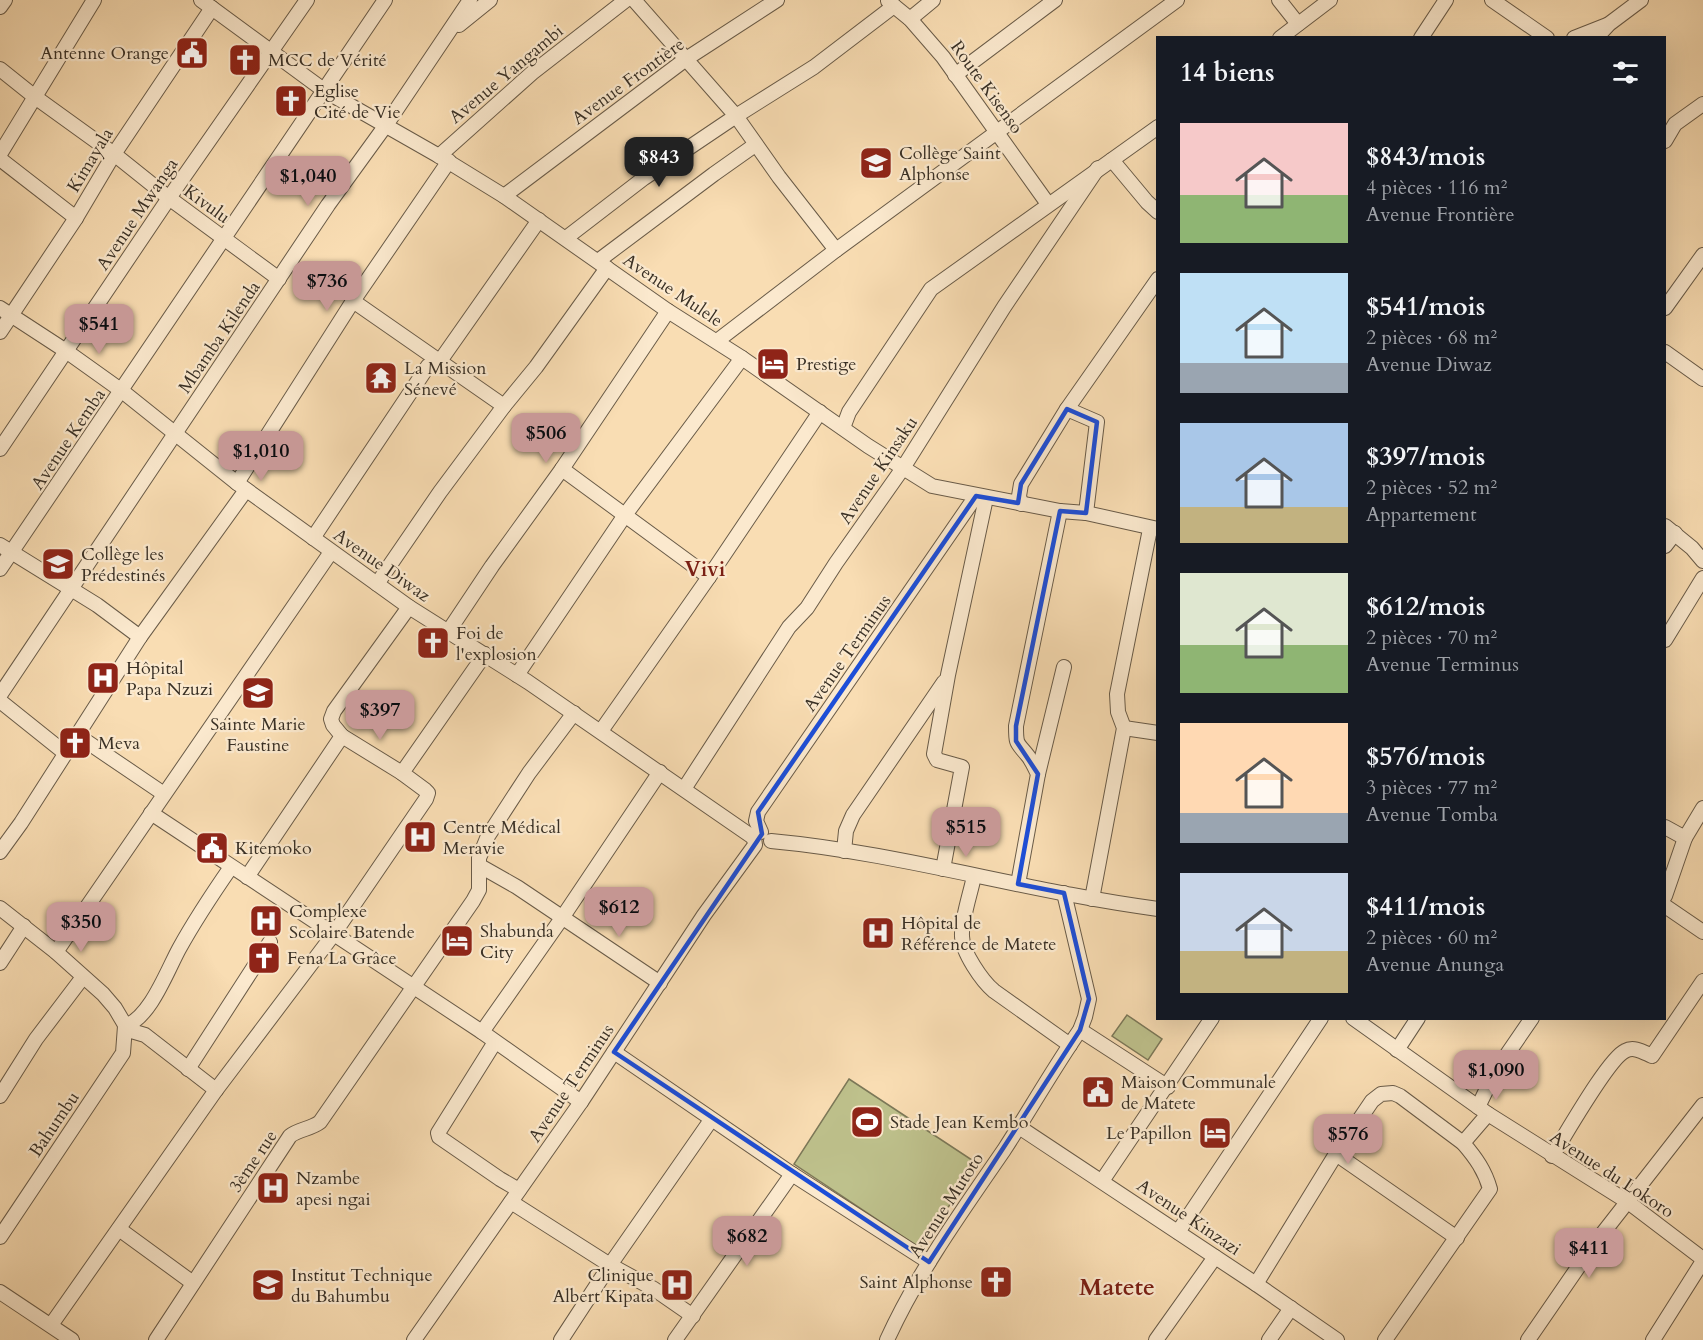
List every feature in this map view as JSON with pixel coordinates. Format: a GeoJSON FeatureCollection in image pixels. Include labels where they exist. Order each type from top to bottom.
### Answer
{"type":"FeatureCollection","features":[{"type":"Feature","properties":{"kind":"street"},"geometry":{"type":"LineString","coordinates":[[0,7],[5,0]]}},
{"type":"Feature","properties":{"kind":"street"},"geometry":{"type":"LineString","coordinates":[[0,154],[94,0]]}},
{"type":"Feature","properties":{"kind":"street","name":"Avenue Mwanga"},"geometry":{"type":"LineString","coordinates":[[0,449],[169,198],[307,0]]}},
{"type":"Feature","properties":{"kind":"street","name":"Avenue Kemba"},"geometry":{"type":"LineString","coordinates":[[0,569],[6,549],[122,391],[385,0]]}},
{"type":"Feature","properties":{"kind":"street","name":"Mbamba Kilenda"},"geometry":{"type":"LineString","coordinates":[[0,695],[328,205],[386,125],[470,0]]}},
{"type":"Feature","properties":{"kind":"street"},"geometry":{"type":"LineString","coordinates":[[450,31],[490,0]]}},
{"type":"Feature","properties":{"kind":"street","name":"Avenue Yangambi"},"geometry":{"type":"LineString","coordinates":[[0,852],[241,487],[353,302],[444,158],[532,73],[626,0]]}},
{"type":"Feature","properties":{"kind":"street"},"geometry":{"type":"LineString","coordinates":[[634,0],[736,116],[755,145],[836,250]]}},
{"type":"Feature","properties":{"kind":"street","name":"Avenue Frontière"},"geometry":{"type":"LineString","coordinates":[[504,196],[686,59],[777,0]]}},
{"type":"Feature","properties":{"kind":"street"},"geometry":{"type":"LineString","coordinates":[[910,19],[933,0]]}},
{"type":"Feature","properties":{"kind":"street"},"geometry":{"type":"LineString","coordinates":[[956,75],[1054,0]]}},
{"type":"Feature","properties":{"kind":"street"},"geometry":{"type":"LineString","coordinates":[[717,341],[836,250],[1178,0]]}},
{"type":"Feature","properties":{"kind":"street"},"geometry":{"type":"LineString","coordinates":[[1280,0],[1298,24]]}},
{"type":"Feature","properties":{"kind":"street"},"geometry":{"type":"LineString","coordinates":[[1283,36],[1330,0]]}},
{"type":"Feature","properties":{"kind":"street"},"geometry":{"type":"LineString","coordinates":[[1422,36],[1446,0]]}},
{"type":"Feature","properties":{"kind":"street"},"geometry":{"type":"LineString","coordinates":[[1492,0],[1544,36]]}},
{"type":"Feature","properties":{"kind":"street"},"geometry":{"type":"LineString","coordinates":[[1598,36],[1609,24],[1641,0]]}},
{"type":"Feature","properties":{"kind":"street"},"geometry":{"type":"LineString","coordinates":[[566,238],[644,178],[814,67],[890,3]]}},
{"type":"Feature","properties":{"kind":"street","name":"Route Kisenso"},"geometry":{"type":"LineString","coordinates":[[890,3],[910,19],[943,57],[1048,204]]}},
{"type":"Feature","properties":{"kind":"street","name":"Avenue Mulele"},"geometry":{"type":"LineString","coordinates":[[206,4],[325,90],[444,158],[504,196],[668,311],[717,341],[932,486],[1060,511],[1086,513],[1154,529]]}},
{"type":"Feature","properties":{"kind":"street","name":"Kimayala"},"geometry":{"type":"LineString","coordinates":[[0,332],[6,311],[76,218],[206,4]]}},
{"type":"Feature","properties":{"kind":"street"},"geometry":{"type":"LineString","coordinates":[[1579,36],[1609,24]]}},
{"type":"Feature","properties":{"kind":"street","name":"Kivulu"},"geometry":{"type":"LineString","coordinates":[[0,69],[279,279]]}},
{"type":"Feature","properties":{"kind":"street"},"geometry":{"type":"LineString","coordinates":[[1666,137],[1670,121],[1703,104]]}},
{"type":"Feature","properties":{"kind":"street"},"geometry":{"type":"LineString","coordinates":[[843,428],[849,412],[931,289],[1156,128]]}},
{"type":"Feature","properties":{"kind":"street"},"geometry":{"type":"LineString","coordinates":[[377,584],[440,492],[536,367],[603,264],[714,174],[755,145]]}},
{"type":"Feature","properties":{"kind":"street"},"geometry":{"type":"LineString","coordinates":[[0,159],[76,218]]}},
{"type":"Feature","properties":{"kind":"street"},"geometry":{"type":"LineString","coordinates":[[1112,160],[1156,210]]}},
{"type":"Feature","properties":{"kind":"street","name":"Avenue Kinsaku"},"geometry":{"type":"LineString","coordinates":[[684,789],[789,627],[807,608],[903,468],[1004,307],[1098,168]]}},
{"type":"Feature","properties":{"kind":"street"},"geometry":{"type":"LineString","coordinates":[[313,538],[428,366],[440,360],[539,220]]}},
{"type":"Feature","properties":{"kind":"street"},"geometry":{"type":"LineString","coordinates":[[1666,307],[1703,255]]}},
{"type":"Feature","properties":{"kind":"street"},"geometry":{"type":"LineString","coordinates":[[1021,504],[1019,496],[1022,484],[1067,409],[1156,282]]}},
{"type":"Feature","properties":{"kind":"street"},"geometry":{"type":"LineString","coordinates":[[353,302],[504,406]]}},
{"type":"Feature","properties":{"kind":"street","name":"Avenue Diwaz"},"geometry":{"type":"LineString","coordinates":[[6,311],[122,391],[241,487],[409,607],[517,675],[760,839]]}},
{"type":"Feature","properties":{"kind":"street"},"geometry":{"type":"LineString","coordinates":[[448,632],[562,469],[668,311]]}},
{"type":"Feature","properties":{"kind":"street"},"geometry":{"type":"LineString","coordinates":[[1666,353],[1703,379]]}},
{"type":"Feature","properties":{"kind":"street"},"geometry":{"type":"LineString","coordinates":[[517,675],[625,515],[742,358]]}},
{"type":"Feature","properties":{"kind":"street"},"geometry":{"type":"LineString","coordinates":[[1067,409],[1097,422],[1086,513]]}},
{"type":"Feature","properties":{"kind":"street"},"geometry":{"type":"LineString","coordinates":[[601,731],[709,577],[820,412]]}},
{"type":"Feature","properties":{"kind":"street"},"geometry":{"type":"LineString","coordinates":[[562,469],[709,577]]}},
{"type":"Feature","properties":{"kind":"street"},"geometry":{"type":"LineString","coordinates":[[943,869],[962,767],[937,760],[934,754],[981,497]]}},
{"type":"Feature","properties":{"kind":"street","name":"Avenue Terminus"},"geometry":{"type":"LineString","coordinates":[[414,1340],[581,1102],[704,915],[760,839],[756,821],[758,812],[981,497]]}},
{"type":"Feature","properties":{"kind":"street"},"geometry":{"type":"LineString","coordinates":[[1038,774],[1016,741],[1016,726],[1060,511]]}},
{"type":"Feature","properties":{"kind":"street"},"geometry":{"type":"LineString","coordinates":[[1092,899],[1125,728],[1118,712],[1117,694],[1154,529]]}},
{"type":"Feature","properties":{"kind":"street"},"geometry":{"type":"LineString","coordinates":[[1670,529],[1703,561]]}},
{"type":"Feature","properties":{"kind":"street"},"geometry":{"type":"LineString","coordinates":[[6,549],[71,589],[140,638]]}},
{"type":"Feature","properties":{"kind":"street"},"geometry":{"type":"LineString","coordinates":[[56,952],[331,552]]}},
{"type":"Feature","properties":{"kind":"street"},"geometry":{"type":"LineString","coordinates":[[1666,638],[1703,578]]}},
{"type":"Feature","properties":{"kind":"street"},"geometry":{"type":"LineString","coordinates":[[51,1325],[216,1090],[333,935],[428,796],[425,790],[402,773],[342,736],[331,719],[334,711],[409,607]]}},
{"type":"Feature","properties":{"kind":"street"},"geometry":{"type":"LineString","coordinates":[[402,773],[485,654]]}},
{"type":"Feature","properties":{"kind":"street"},"geometry":{"type":"LineString","coordinates":[[1018,884],[1038,774],[1064,667]]}},
{"type":"Feature","properties":{"kind":"street"},"geometry":{"type":"LineString","coordinates":[[844,850],[846,831],[852,815],[940,690],[948,675]]}},
{"type":"Feature","properties":{"kind":"street"},"geometry":{"type":"LineString","coordinates":[[0,701],[65,753]]}},
{"type":"Feature","properties":{"kind":"street","name":"3ème rue"},"geometry":{"type":"LineString","coordinates":[[156,1340],[290,1136],[297,1131],[316,1126],[320,1122],[473,901],[479,890],[479,858],[488,836],[530,773],[574,714]]}},
{"type":"Feature","properties":{"kind":"street"},"geometry":{"type":"LineString","coordinates":[[1125,728],[1156,733]]}},
{"type":"Feature","properties":{"kind":"street"},"geometry":{"type":"LineString","coordinates":[[77,735],[164,794]]}},
{"type":"Feature","properties":{"kind":"street"},"geometry":{"type":"LineString","coordinates":[[247,877],[342,736]]}},
{"type":"Feature","properties":{"kind":"street"},"geometry":{"type":"LineString","coordinates":[[482,1032],[660,772]]}},
{"type":"Feature","properties":{"kind":"street"},"geometry":{"type":"LineString","coordinates":[[1666,893],[1684,838],[1703,808]]}},
{"type":"Feature","properties":{"kind":"street"},"geometry":{"type":"LineString","coordinates":[[151,813],[482,1032],[581,1102]]}},
{"type":"Feature","properties":{"kind":"street"},"geometry":{"type":"LineString","coordinates":[[1666,828],[1684,838]]}},
{"type":"Feature","properties":{"kind":"street"},"geometry":{"type":"LineString","coordinates":[[760,839],[844,850],[1092,899],[1156,909]]}},
{"type":"Feature","properties":{"kind":"street"},"geometry":{"type":"LineString","coordinates":[[480,866],[517,887],[660,983]]}},
{"type":"Feature","properties":{"kind":"street"},"geometry":{"type":"LineString","coordinates":[[125,1026],[133,1023],[156,995],[207,901],[231,867]]}},
{"type":"Feature","properties":{"kind":"street"},"geometry":{"type":"LineString","coordinates":[[974,876],[961,937],[974,968],[994,991],[1070,1045]]}},
{"type":"Feature","properties":{"kind":"street","name":"Avenue Mutoto"},"geometry":{"type":"LineString","coordinates":[[887,1340],[929,1262],[1080,1030],[1089,999],[1064,893]]}},
{"type":"Feature","properties":{"kind":"street"},"geometry":{"type":"LineString","coordinates":[[1666,907],[1703,932]]}},
{"type":"Feature","properties":{"kind":"street"},"geometry":{"type":"LineString","coordinates":[[0,908],[56,952],[83,977],[115,1008],[128,1030],[145,1035],[216,1090]]}},
{"type":"Feature","properties":{"kind":"street"},"geometry":{"type":"LineString","coordinates":[[0,963],[24,926]]}},
{"type":"Feature","properties":{"kind":"street"},"geometry":{"type":"LineString","coordinates":[[188,1069],[270,942]]}},
{"type":"Feature","properties":{"kind":"street"},"geometry":{"type":"LineString","coordinates":[[0,1096],[36,1039],[83,977]]}},
{"type":"Feature","properties":{"kind":"street"},"geometry":{"type":"LineString","coordinates":[[1552,1155],[1599,1081],[1617,1058],[1633,1048],[1652,1056],[1703,981]]}},
{"type":"Feature","properties":{"kind":"street"},"geometry":{"type":"LineString","coordinates":[[1102,1181],[1168,1087],[1211,1020]]}},
{"type":"Feature","properties":{"kind":"street"},"geometry":{"type":"LineString","coordinates":[[1178,1232],[1320,1020]]}},
{"type":"Feature","properties":{"kind":"street","name":"Avenue du Lokoro"},"geometry":{"type":"LineString","coordinates":[[1356,1020],[1483,1111],[1628,1202],[1703,1260]]}},
{"type":"Feature","properties":{"kind":"street"},"geometry":{"type":"LineString","coordinates":[[1397,1050],[1417,1020]]}},
{"type":"Feature","properties":{"kind":"street"},"geometry":{"type":"LineString","coordinates":[[1464,1143],[1483,1111],[1495,1072],[1531,1020]]}},
{"type":"Feature","properties":{"kind":"street","name":"Bahumbu"},"geometry":{"type":"LineString","coordinates":[[0,1237],[123,1053],[125,1026]]}},
{"type":"Feature","properties":{"kind":"street"},"geometry":{"type":"LineString","coordinates":[[1080,1030],[1168,1087]]}},
{"type":"Feature","properties":{"kind":"street"},"geometry":{"type":"LineString","coordinates":[[495,1042],[438,1133],[439,1137],[464,1156],[519,1190]]}},
{"type":"Feature","properties":{"kind":"street"},"geometry":{"type":"LineString","coordinates":[[614,1052],[711,1120],[929,1262]]}},
{"type":"Feature","properties":{"kind":"street"},"geometry":{"type":"LineString","coordinates":[[1256,1284],[1336,1154],[1372,1101],[1381,1094],[1393,1093],[1400,1096],[1464,1143],[1482,1167],[1490,1190],[1385,1340]]}},
{"type":"Feature","properties":{"kind":"street"},"geometry":{"type":"LineString","coordinates":[[1528,1340],[1592,1247],[1703,1105]]}},
{"type":"Feature","properties":{"kind":"street"},"geometry":{"type":"LineString","coordinates":[[561,1340],[711,1120]]}},
{"type":"Feature","properties":{"kind":"street","name":"Avenue Kinzazi"},"geometry":{"type":"LineString","coordinates":[[1019,1127],[1256,1284],[1336,1340]]}},
{"type":"Feature","properties":{"kind":"street"},"geometry":{"type":"LineString","coordinates":[[1336,1154],[1457,1238]]}},
{"type":"Feature","properties":{"kind":"street"},"geometry":{"type":"LineString","coordinates":[[681,1338],[693,1316],[792,1174]]}},
{"type":"Feature","properties":{"kind":"street"},"geometry":{"type":"LineString","coordinates":[[511,1202],[610,1265],[654,1289],[693,1316]]}},
{"type":"Feature","properties":{"kind":"street"},"geometry":{"type":"LineString","coordinates":[[119,1228],[155,1257],[193,1282]]}},
{"type":"Feature","properties":{"kind":"street"},"geometry":{"type":"LineString","coordinates":[[1156,1340],[1215,1257]]}},
{"type":"Feature","properties":{"kind":"street"},"geometry":{"type":"LineString","coordinates":[[1653,1340],[1703,1260]]}},
{"type":"Feature","properties":{"kind":"street"},"geometry":{"type":"LineString","coordinates":[[0,1292],[51,1325],[65,1338]]}},
{"type":"Feature","properties":{"kind":"street"},"geometry":{"type":"LineString","coordinates":[[1269,1340],[1291,1308]]}},
{"type":"Feature","properties":{"kind":"highlighted area"},"geometry":{"type":"Polygon","coordinates":[[[1067,409],[1097,422],[1086,513],[1060,511],[1016,726],[1016,741],[1038,774],[1018,884],[1064,893],[1089,999],[1080,1030],[929,1262],[614,1052],[762,834],[758,812],[976,496],[1018,503],[1021,484],[1067,409]]]}},
{"type":"Feature","properties":{"kind":"green space"},"geometry":{"type":"Polygon","coordinates":[[[1127,1015],[1162,1039],[1148,1060],[1112,1036],[1127,1015]]]}},
{"type":"Feature","properties":{"kind":"green space","name":"Stade Jean Kembo"},"geometry":{"type":"Polygon","coordinates":[[[849,1079],[978,1164],[920,1248],[794,1164],[849,1079]]]}},
{"type":"Feature","properties":{"kind":"place","name":"Antenne Orange"},"geometry":{"type":"Point","coordinates":[192,53]}},
{"type":"Feature","properties":{"kind":"place","name":"MCC de Vérité"},"geometry":{"type":"Point","coordinates":[245,60]}},
{"type":"Feature","properties":{"kind":"place","name":"Eglise Cité de Vie"},"geometry":{"type":"Point","coordinates":[291,101]}},
{"type":"Feature","properties":{"kind":"place","name":"Collège Saint Alphonse"},"geometry":{"type":"Point","coordinates":[876,163]}},
{"type":"Feature","properties":{"kind":"place","name":"Prestige"},"geometry":{"type":"Point","coordinates":[773,364]}},
{"type":"Feature","properties":{"kind":"place","name":"La Mission Sénevé"},"geometry":{"type":"Point","coordinates":[381,378]}},
{"type":"Feature","properties":{"kind":"place","name":"Collège les Prédestinés"},"geometry":{"type":"Point","coordinates":[58,564]}},
{"type":"Feature","properties":{"kind":"place","name":"Foi de l'explosion"},"geometry":{"type":"Point","coordinates":[433,643]}},
{"type":"Feature","properties":{"kind":"place","name":"Hôpital Papa Nzuzi"},"geometry":{"type":"Point","coordinates":[103,678]}},
{"type":"Feature","properties":{"kind":"place","name":"Sainte Marie Faustine"},"geometry":{"type":"Point","coordinates":[258,693]}},
{"type":"Feature","properties":{"kind":"place","name":"Meva"},"geometry":{"type":"Point","coordinates":[75,743]}},
{"type":"Feature","properties":{"kind":"place","name":"Centre Médical Meravie"},"geometry":{"type":"Point","coordinates":[420,837]}},
{"type":"Feature","properties":{"kind":"place","name":"Kitemoko"},"geometry":{"type":"Point","coordinates":[212,848]}},
{"type":"Feature","properties":{"kind":"place","name":"Complexe Scolaire Batende"},"geometry":{"type":"Point","coordinates":[266,921]}},
{"type":"Feature","properties":{"kind":"place","name":"Hôpital de Référence de Matete"},"geometry":{"type":"Point","coordinates":[878,933]}},
{"type":"Feature","properties":{"kind":"place","name":"Shabunda City"},"geometry":{"type":"Point","coordinates":[457,941]}},
{"type":"Feature","properties":{"kind":"place","name":"Fena La Grâce"},"geometry":{"type":"Point","coordinates":[264,958]}},
{"type":"Feature","properties":{"kind":"place","name":"Maison Communale de Matete"},"geometry":{"type":"Point","coordinates":[1098,1092]}},
{"type":"Feature","properties":{"kind":"place","name":"Stade Jean Kembo"},"geometry":{"type":"Point","coordinates":[867,1122]}},
{"type":"Feature","properties":{"kind":"place","name":"Le Papillon"},"geometry":{"type":"Point","coordinates":[1215,1133]}},
{"type":"Feature","properties":{"kind":"place","name":"Nzambe apesi ngai"},"geometry":{"type":"Point","coordinates":[273,1188]}},
{"type":"Feature","properties":{"kind":"place","name":"Saint Alphonse"},"geometry":{"type":"Point","coordinates":[996,1282]}},
{"type":"Feature","properties":{"kind":"place","name":"Institut Technique du Bahumbu"},"geometry":{"type":"Point","coordinates":[268,1285]}},
{"type":"Feature","properties":{"kind":"place","name":"Clinique Albert Kipata"},"geometry":{"type":"Point","coordinates":[677,1285]}},
{"type":"Feature","properties":{"kind":"district","name":"Vivi"},"geometry":{"type":"Point","coordinates":[705,569]}},
{"type":"Feature","properties":{"kind":"district","name":"Matete"},"geometry":{"type":"Point","coordinates":[1117,1287]}}]}
